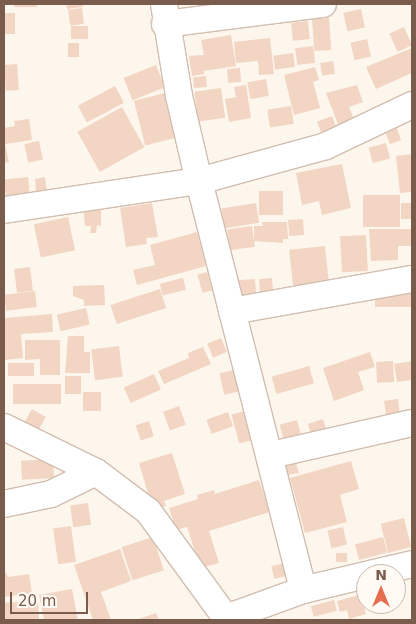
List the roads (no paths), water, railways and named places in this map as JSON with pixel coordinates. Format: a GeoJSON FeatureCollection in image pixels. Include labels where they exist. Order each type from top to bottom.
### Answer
{"type":"FeatureCollection","features":[{"type":"Feature","properties":{"kind":"street"},"geometry":{"type":"LineString","coordinates":[[303,590],[271,455],[199,181],[164,14],[323,4]]}},
{"type":"Feature","properties":{"kind":"street"},"geometry":{"type":"LineString","coordinates":[[4,210],[199,181],[326,146],[412,105]]}},
{"type":"Feature","properties":{"kind":"street"},"geometry":{"type":"LineString","coordinates":[[232,311],[412,279]]}},
{"type":"Feature","properties":{"kind":"street"},"geometry":{"type":"LineString","coordinates":[[271,455],[412,423]]}},
{"type":"Feature","properties":{"kind":"street"},"geometry":{"type":"LineString","coordinates":[[4,427],[96,472],[148,511],[222,619],[303,590],[356,577]]}},
{"type":"Feature","properties":{"kind":"street"},"geometry":{"type":"LineString","coordinates":[[4,504],[51,494],[96,472]]}}]}
